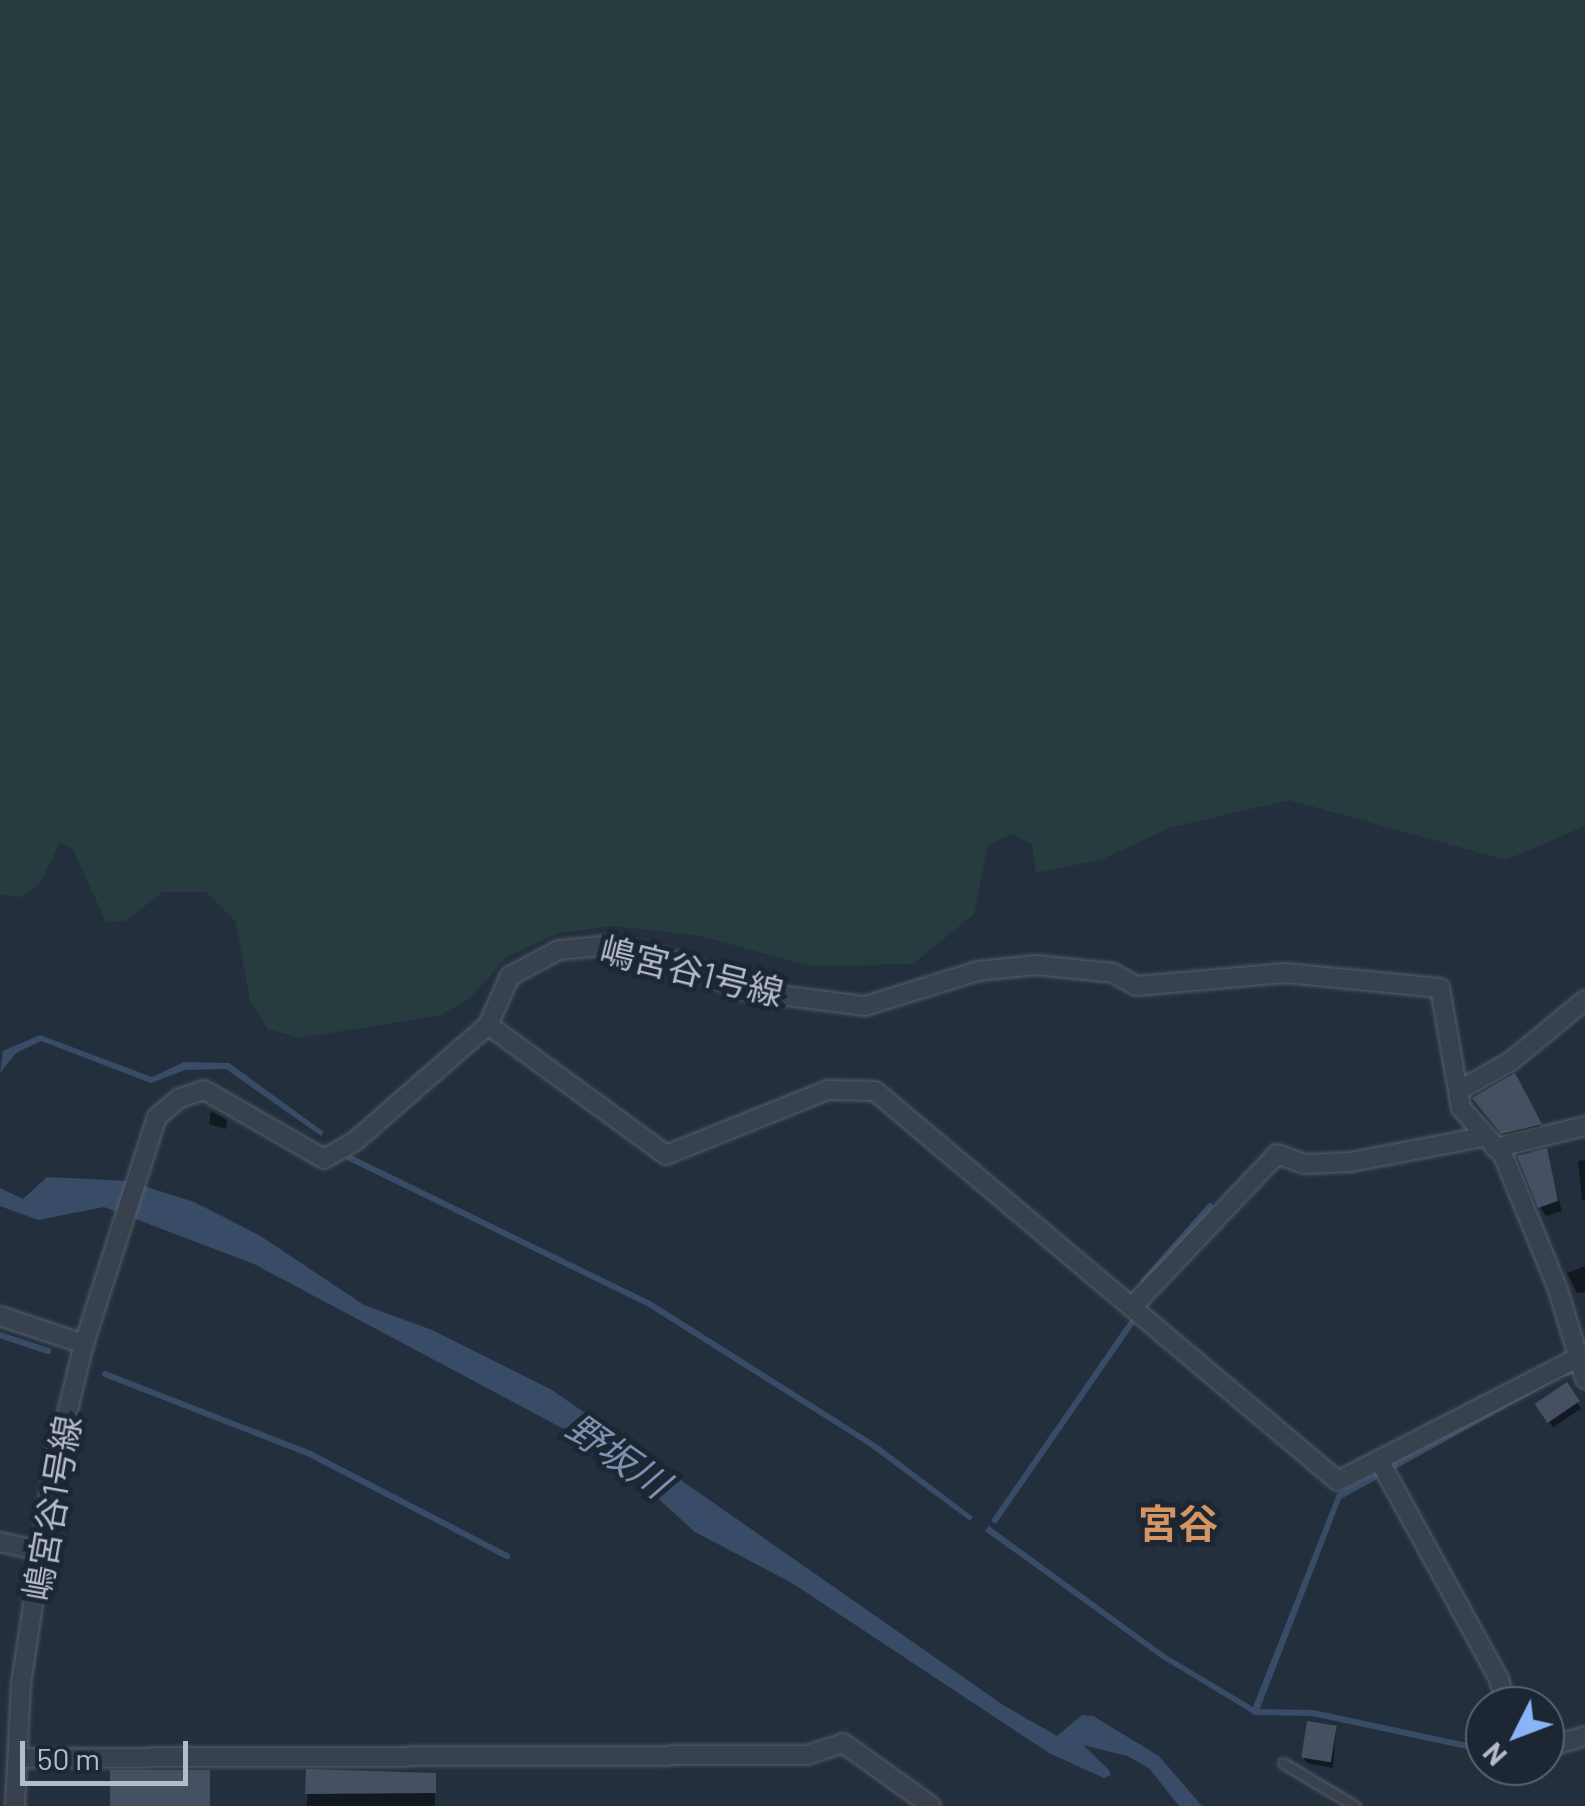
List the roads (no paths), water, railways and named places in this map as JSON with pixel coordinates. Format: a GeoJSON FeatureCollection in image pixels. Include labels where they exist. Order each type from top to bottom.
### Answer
{"type":"FeatureCollection","features":[{"type":"Feature","properties":{"kind":"street","name":"嶋宮谷1号線"},"geometry":{"type":"LineString","coordinates":[[15,1806],[22,1758],[21,1684],[40,1552],[84,1344],[158,1117],[180,1098],[204,1090],[324,1159],[354,1142],[488,1025],[510,976],[532,961],[582,944],[683,963],[768,996],[865,1006],[1008,967],[1113,973],[1136,986],[1335,974],[1440,988],[1461,1108],[1489,1143],[1538,1238],[1581,1355],[1585,1378]]}},
{"type":"Feature","properties":{"kind":"street"},"geometry":{"type":"LineString","coordinates":[[1458,1091],[1511,1060],[1585,1000]]}},
{"type":"Feature","properties":{"kind":"street"},"geometry":{"type":"LineString","coordinates":[[488,1025],[666,1155],[828,1090],[874,1091],[1338,1481],[1581,1355]]}},
{"type":"Feature","properties":{"kind":"street"},"geometry":{"type":"LineString","coordinates":[[1132,1306],[1277,1154],[1305,1164],[1351,1162],[1585,1126]]}},
{"type":"Feature","properties":{"kind":"street"},"geometry":{"type":"LineString","coordinates":[[0,1316],[84,1344]]}},
{"type":"Feature","properties":{"kind":"street"},"geometry":{"type":"LineString","coordinates":[[1378,1460],[1501,1686]]}},
{"type":"Feature","properties":{"kind":"street"},"geometry":{"type":"LineString","coordinates":[[0,1542],[40,1552]]}},
{"type":"Feature","properties":{"kind":"street"},"geometry":{"type":"LineString","coordinates":[[22,1758],[807,1755],[843,1743],[930,1806]]}},
{"type":"Feature","properties":{"kind":"lane"},"geometry":{"type":"LineString","coordinates":[[1284,1763],[1355,1806]]}},
{"type":"Feature","properties":{"kind":"water"},"geometry":{"type":"Polygon","coordinates":[[[40,1035],[152,1077],[184,1062],[229,1063],[324,1132],[321,1136],[226,1069],[185,1070],[151,1083],[41,1041],[16,1053],[0,1073],[3,1051],[40,1035]]]}},
{"type":"Feature","properties":{"kind":"water"},"geometry":{"type":"Polygon","coordinates":[[[351,1155],[652,1302],[878,1445],[973,1517],[970,1521],[869,1446],[647,1306],[345,1159],[351,1155]]]}},
{"type":"Feature","properties":{"kind":"water","name":"野坂川"},"geometry":{"type":"Polygon","coordinates":[[[47,1177],[128,1181],[194,1202],[259,1235],[364,1305],[432,1330],[552,1390],[1003,1705],[1057,1736],[1082,1715],[1093,1716],[1159,1756],[1202,1806],[1179,1806],[1149,1768],[1127,1756],[1083,1745],[1108,1769],[1111,1775],[1104,1778],[1049,1753],[792,1583],[695,1532],[607,1452],[254,1264],[104,1207],[38,1220],[0,1206],[0,1188],[23,1199],[47,1177]]]}},
{"type":"Feature","properties":{"kind":"water"},"geometry":{"type":"Polygon","coordinates":[[[1561,1370],[1585,1371],[1561,1377],[1341,1499],[1257,1716],[1161,1658],[985,1531],[989,1526],[1166,1655],[1253,1707],[1337,1494],[1561,1370]]]}},
{"type":"Feature","properties":{"kind":"waterway"},"geometry":{"type":"LineString","coordinates":[[1144,1281],[1210,1206]]}},
{"type":"Feature","properties":{"kind":"waterway"},"geometry":{"type":"LineString","coordinates":[[995,1520],[1133,1321]]}},
{"type":"Feature","properties":{"kind":"waterway"},"geometry":{"type":"LineString","coordinates":[[0,1335],[48,1351]]}},
{"type":"Feature","properties":{"kind":"waterway"},"geometry":{"type":"LineString","coordinates":[[105,1374],[310,1454],[507,1556]]}},
{"type":"Feature","properties":{"kind":"waterway"},"geometry":{"type":"LineString","coordinates":[[1255,1712],[1313,1713],[1465,1746]]}},
{"type":"Feature","properties":{"kind":"district","name":"宮谷"},"geometry":{"type":"Point","coordinates":[1178,1522]}}]}
